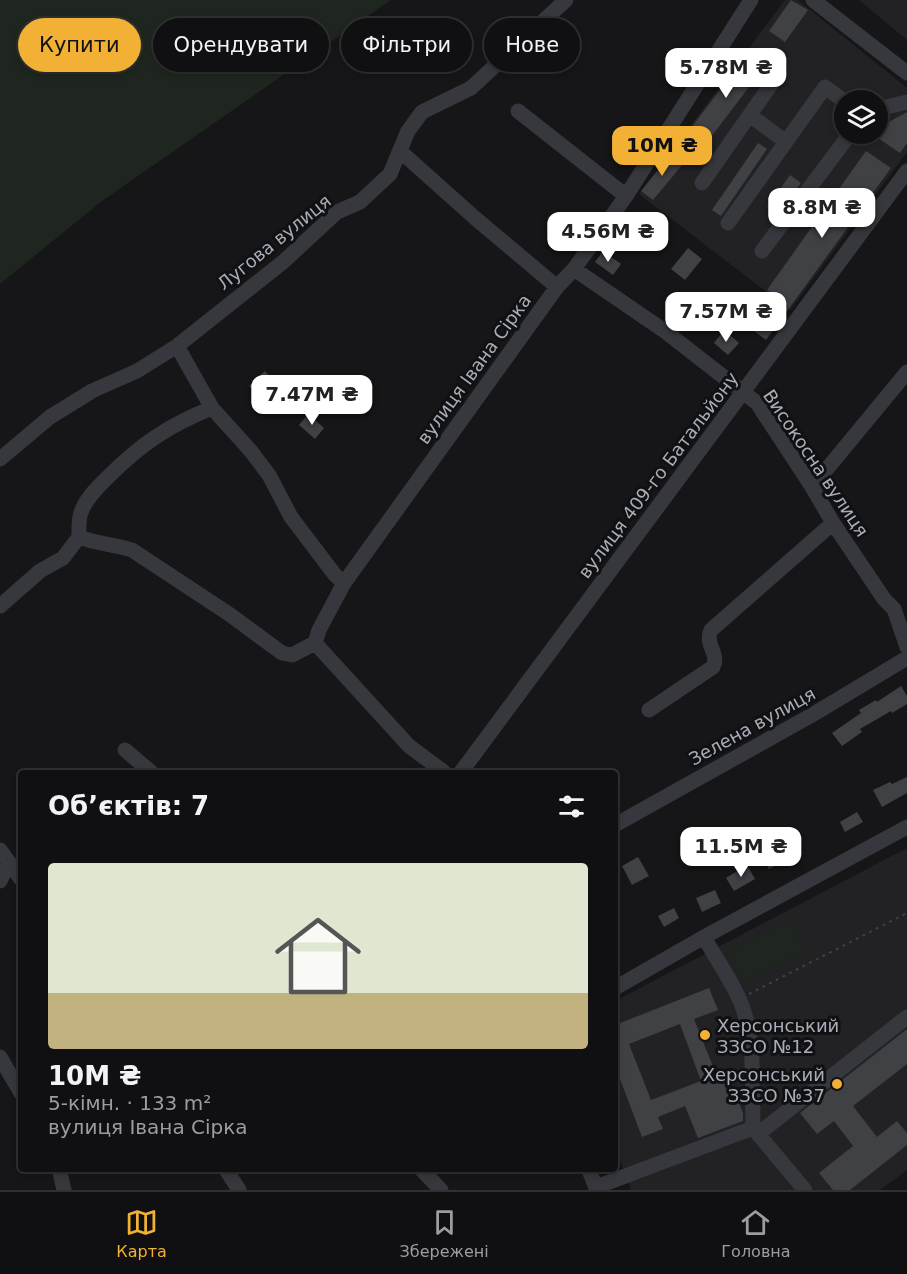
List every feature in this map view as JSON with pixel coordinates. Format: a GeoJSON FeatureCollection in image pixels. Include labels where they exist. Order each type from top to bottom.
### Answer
{"type":"FeatureCollection","features":[{"type":"Feature","properties":{"kind":"street","name":"Лугова вулиця"},"geometry":{"type":"LineString","coordinates":[[0,459],[50,417],[92,391],[137,371],[177,346],[283,262],[337,212],[360,202],[390,174],[413,122],[422,112],[471,88],[566,0]]}},
{"type":"Feature","properties":{"kind":"street","name":"вулиця Івана Сірка"},"geometry":{"type":"LineString","coordinates":[[315,643],[319,630],[344,583],[557,287],[574,269],[626,196],[751,0]]}},
{"type":"Feature","properties":{"kind":"street"},"geometry":{"type":"LineString","coordinates":[[813,0],[907,73]]}},
{"type":"Feature","properties":{"kind":"street"},"geometry":{"type":"LineString","coordinates":[[702,183],[777,76]]}},
{"type":"Feature","properties":{"kind":"street"},"geometry":{"type":"LineString","coordinates":[[728,223],[825,87],[834,94]]}},
{"type":"Feature","properties":{"kind":"street"},"geometry":{"type":"LineString","coordinates":[[888,107],[907,102]]}},
{"type":"Feature","properties":{"kind":"street"},"geometry":{"type":"LineString","coordinates":[[518,111],[626,196]]}},
{"type":"Feature","properties":{"kind":"street"},"geometry":{"type":"LineString","coordinates":[[750,115],[786,142]]}},
{"type":"Feature","properties":{"kind":"street"},"geometry":{"type":"LineString","coordinates":[[762,251],[842,144]]}},
{"type":"Feature","properties":{"kind":"street"},"geometry":{"type":"LineString","coordinates":[[400,151],[557,287]]}},
{"type":"Feature","properties":{"kind":"street","name":"вулиця 409-го Батальйону"},"geometry":{"type":"LineString","coordinates":[[462,770],[907,171]]}},
{"type":"Feature","properties":{"kind":"street","name":"Високосна вулиця"},"geometry":{"type":"LineString","coordinates":[[574,269],[666,332],[757,403],[812,487],[833,524],[884,599],[894,609],[907,647]]}},
{"type":"Feature","properties":{"kind":"street"},"geometry":{"type":"LineString","coordinates":[[177,346],[212,408],[269,475],[291,517],[335,575],[344,583]]}},
{"type":"Feature","properties":{"kind":"street"},"geometry":{"type":"LineString","coordinates":[[812,487],[907,372]]}},
{"type":"Feature","properties":{"kind":"street"},"geometry":{"type":"LineString","coordinates":[[0,606],[40,571],[63,558],[79,537],[78,524],[82,509],[96,489],[123,461],[153,437],[185,419],[212,408]]}},
{"type":"Feature","properties":{"kind":"street"},"geometry":{"type":"LineString","coordinates":[[649,710],[713,667],[716,658],[708,640],[711,630],[833,524]]}},
{"type":"Feature","properties":{"kind":"street"},"geometry":{"type":"LineString","coordinates":[[79,537],[95,543],[115,544],[132,550],[229,614],[282,653],[292,655],[315,643],[409,746],[441,770]]}},
{"type":"Feature","properties":{"kind":"street"},"geometry":{"type":"LineString","coordinates":[[894,609],[907,599]]}},
{"type":"Feature","properties":{"kind":"street","name":"Зелена вулиця"},"geometry":{"type":"LineString","coordinates":[[618,823],[812,715],[907,658]]}},
{"type":"Feature","properties":{"kind":"street"},"geometry":{"type":"LineString","coordinates":[[125,750],[149,770]]}},
{"type":"Feature","properties":{"kind":"street"},"geometry":{"type":"LineString","coordinates":[[618,986],[907,827]]}},
{"type":"Feature","properties":{"kind":"street"},"geometry":{"type":"LineString","coordinates":[[0,850],[18,875]]}},
{"type":"Feature","properties":{"kind":"street"},"geometry":{"type":"LineString","coordinates":[[0,881],[9,863]]}},
{"type":"Feature","properties":{"kind":"street"},"geometry":{"type":"LineString","coordinates":[[704,937],[739,1000],[745,1016],[751,1053],[756,1131],[805,1190]]}},
{"type":"Feature","properties":{"kind":"street"},"geometry":{"type":"LineString","coordinates":[[590,1172],[596,1188],[756,1131],[907,1017]]}},
{"type":"Feature","properties":{"kind":"street"},"geometry":{"type":"LineString","coordinates":[[0,1057],[18,1088]]}},
{"type":"Feature","properties":{"kind":"street"},"geometry":{"type":"LineString","coordinates":[[60,1172],[64,1190]]}},
{"type":"Feature","properties":{"kind":"street"},"geometry":{"type":"LineString","coordinates":[[228,1172],[239,1190]]}},
{"type":"Feature","properties":{"kind":"street"},"geometry":{"type":"LineString","coordinates":[[424,1172],[441,1190]]}},
{"type":"Feature","properties":{"kind":"path"},"geometry":{"type":"LineString","coordinates":[[739,1000],[907,913]]}},
{"type":"Feature","properties":{"kind":"shaded area"},"geometry":{"type":"Polygon","coordinates":[[[0,0],[391,0],[365,18],[341,18],[341,35],[329,43],[329,18],[153,18],[153,72],[287,72],[102,201],[0,284],[0,0]]]}},
{"type":"Feature","properties":{"kind":"shaded area"},"geometry":{"type":"Polygon","coordinates":[[[785,0],[798,0],[907,88],[907,152],[790,310],[639,194],[785,0]]]}},
{"type":"Feature","properties":{"kind":"shaded area"},"geometry":{"type":"Polygon","coordinates":[[[859,0],[907,0],[907,40],[859,0]]]}},
{"type":"Feature","properties":{"kind":"shaded area","name":"Херсонський ЗЗСО №12"},"geometry":{"type":"Polygon","coordinates":[[[907,848],[907,1170],[880,1190],[631,1190],[618,1155],[618,999],[907,848]]]}},
{"type":"Feature","properties":{"kind":"shaded area"},"geometry":{"type":"Polygon","coordinates":[[[789,920],[805,952],[744,983],[728,951],[789,920]]]}},
{"type":"Feature","properties":{"kind":"building"},"geometry":{"type":"Polygon","coordinates":[[[791,0],[808,10],[785,42],[769,31],[791,0]]]}},
{"type":"Feature","properties":{"kind":"building"},"geometry":{"type":"Polygon","coordinates":[[[752,48],[769,61],[701,150],[684,137],[752,48]]]}},
{"type":"Feature","properties":{"kind":"building"},"geometry":{"type":"Polygon","coordinates":[[[907,112],[907,143],[900,153],[887,144],[888,122],[907,112]]]}},
{"type":"Feature","properties":{"kind":"building"},"geometry":{"type":"Polygon","coordinates":[[[758,143],[767,149],[721,216],[712,210],[758,143]]]}},
{"type":"Feature","properties":{"kind":"building"},"geometry":{"type":"Polygon","coordinates":[[[866,151],[891,168],[766,340],[745,324],[756,310],[770,321],[784,302],[767,290],[866,151]]]}},
{"type":"Feature","properties":{"kind":"building"},"geometry":{"type":"Polygon","coordinates":[[[671,154],[683,164],[653,200],[641,191],[671,154]]]}},
{"type":"Feature","properties":{"kind":"building"},"geometry":{"type":"Polygon","coordinates":[[[790,175],[801,183],[778,214],[767,207],[790,175]]]}},
{"type":"Feature","properties":{"kind":"building"},"geometry":{"type":"Polygon","coordinates":[[[652,219],[664,229],[650,246],[638,237],[652,219]]]}},
{"type":"Feature","properties":{"kind":"building"},"geometry":{"type":"Polygon","coordinates":[[[688,248],[702,259],[685,280],[671,269],[688,248]]]}},
{"type":"Feature","properties":{"kind":"building"},"geometry":{"type":"Polygon","coordinates":[[[603,251],[621,264],[613,275],[595,262],[603,251]]]}},
{"type":"Feature","properties":{"kind":"building"},"geometry":{"type":"Polygon","coordinates":[[[724,330],[739,343],[728,355],[714,343],[724,330]]]}},
{"type":"Feature","properties":{"kind":"building"},"geometry":{"type":"Polygon","coordinates":[[[265,371],[274,381],[258,396],[249,386],[265,371]]]}},
{"type":"Feature","properties":{"kind":"building"},"geometry":{"type":"Polygon","coordinates":[[[308,414],[324,428],[315,439],[299,425],[308,414]]]}},
{"type":"Feature","properties":{"kind":"building"},"geometry":{"type":"Polygon","coordinates":[[[901,686],[907,696],[907,704],[860,729],[862,732],[842,746],[832,733],[861,713],[859,710],[876,700],[877,702],[901,686]]]}},
{"type":"Feature","properties":{"kind":"building"},"geometry":{"type":"Polygon","coordinates":[[[907,777],[907,793],[882,807],[873,790],[907,777]]]}},
{"type":"Feature","properties":{"kind":"building"},"geometry":{"type":"Polygon","coordinates":[[[857,812],[863,822],[845,832],[840,822],[857,812]]]}},
{"type":"Feature","properties":{"kind":"building"},"geometry":{"type":"Polygon","coordinates":[[[781,850],[786,860],[769,869],[764,860],[781,850]]]}},
{"type":"Feature","properties":{"kind":"building"},"geometry":{"type":"Polygon","coordinates":[[[638,857],[649,876],[632,885],[622,866],[638,857]]]}},
{"type":"Feature","properties":{"kind":"building"},"geometry":{"type":"Polygon","coordinates":[[[747,865],[755,879],[734,891],[726,878],[747,865]]]}},
{"type":"Feature","properties":{"kind":"building"},"geometry":{"type":"Polygon","coordinates":[[[715,890],[721,903],[702,912],[696,898],[715,890]]]}},
{"type":"Feature","properties":{"kind":"building"},"geometry":{"type":"Polygon","coordinates":[[[674,908],[679,918],[664,927],[658,916],[674,908]]]}},
{"type":"Feature","properties":{"kind":"building"},"geometry":{"type":"Polygon","coordinates":[[[709,988],[718,1010],[694,1019],[716,1074],[726,1070],[743,1113],[743,1121],[698,1138],[685,1106],[658,1117],[663,1129],[642,1137],[618,1074],[618,1024],[709,988]],[[680,1024],[629,1044],[651,1100],[701,1081],[680,1024]]]}},
{"type":"Feature","properties":{"kind":"building"},"geometry":{"type":"Polygon","coordinates":[[[907,1029],[907,1064],[853,1106],[877,1137],[897,1121],[907,1133],[907,1145],[850,1190],[833,1190],[819,1173],[853,1146],[834,1121],[817,1134],[800,1113],[907,1029]]]}},
{"type":"Feature","properties":{"kind":"place","name":"Херсонський ЗЗСО №12"},"geometry":{"type":"Point","coordinates":[705,1035]}},
{"type":"Feature","properties":{"kind":"place","name":"Херсонський ЗЗСО №37"},"geometry":{"type":"Point","coordinates":[837,1084]}}]}
